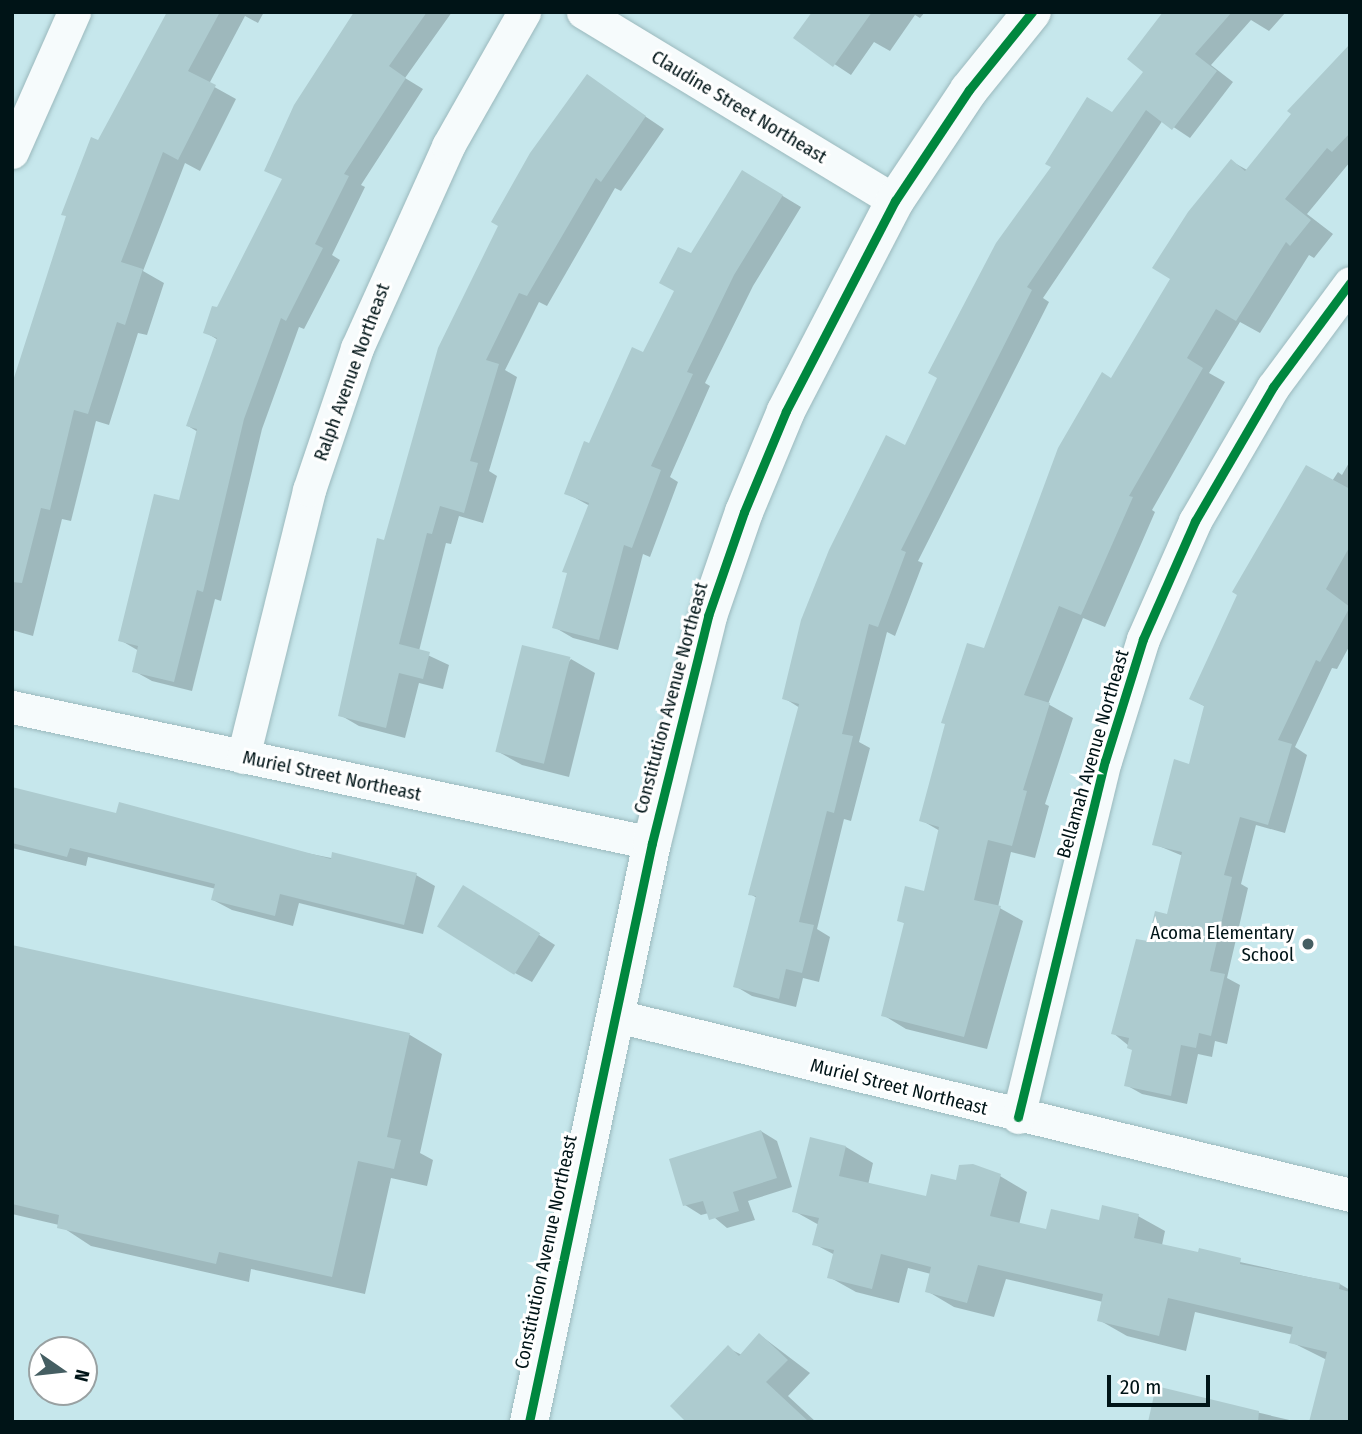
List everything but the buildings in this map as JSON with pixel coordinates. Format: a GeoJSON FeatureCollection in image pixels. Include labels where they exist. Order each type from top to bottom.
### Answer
{"type":"FeatureCollection","features":[{"type":"Feature","properties":{"kind":"street"},"geometry":{"type":"LineString","coordinates":[[12,152],[74,12]]}},
{"type":"Feature","properties":{"kind":"street","name":"Ralph Avenue Northeast"},"geometry":{"type":"LineString","coordinates":[[243,757],[309,490],[357,348],[449,146],[524,12]]}},
{"type":"Feature","properties":{"kind":"street","name":"Claudine Street Northeast"},"geometry":{"type":"LineString","coordinates":[[583,12],[895,201]]}},
{"type":"Feature","properties":{"kind":"street","name":"Constitution Avenue Northeast"},"geometry":{"type":"LineString","coordinates":[[529,1422],[613,1015],[652,843],[708,616],[744,512],[786,411],[895,201],[969,90],[1032,12]]}},
{"type":"Feature","properties":{"kind":"street","name":"Bellamah Avenue Northeast"},"geometry":{"type":"LineString","coordinates":[[1018,1117],[1105,761],[1143,639],[1195,521],[1273,387],[1350,283]]}},
{"type":"Feature","properties":{"kind":"street","name":"Muriel Street Northeast"},"geometry":{"type":"LineString","coordinates":[[12,707],[652,843]]}},
{"type":"Feature","properties":{"kind":"street","name":"Muriel Street Northeast"},"geometry":{"type":"LineString","coordinates":[[613,1015],[1018,1117],[1350,1195]]}},
{"type":"Feature","properties":{"kind":"cycle path"},"geometry":{"type":"LineString","coordinates":[[529,1422],[652,843],[708,616],[744,512],[786,411],[895,201],[969,90],[1032,12]]}},
{"type":"Feature","properties":{"kind":"cycle path"},"geometry":{"type":"LineString","coordinates":[[1018,1117],[1105,761],[1143,639],[1195,521],[1273,387],[1350,283]]}},
{"type":"Feature","properties":{"kind":"place","name":"Acoma Elementary School"},"geometry":{"type":"Point","coordinates":[1308,944]}}]}
